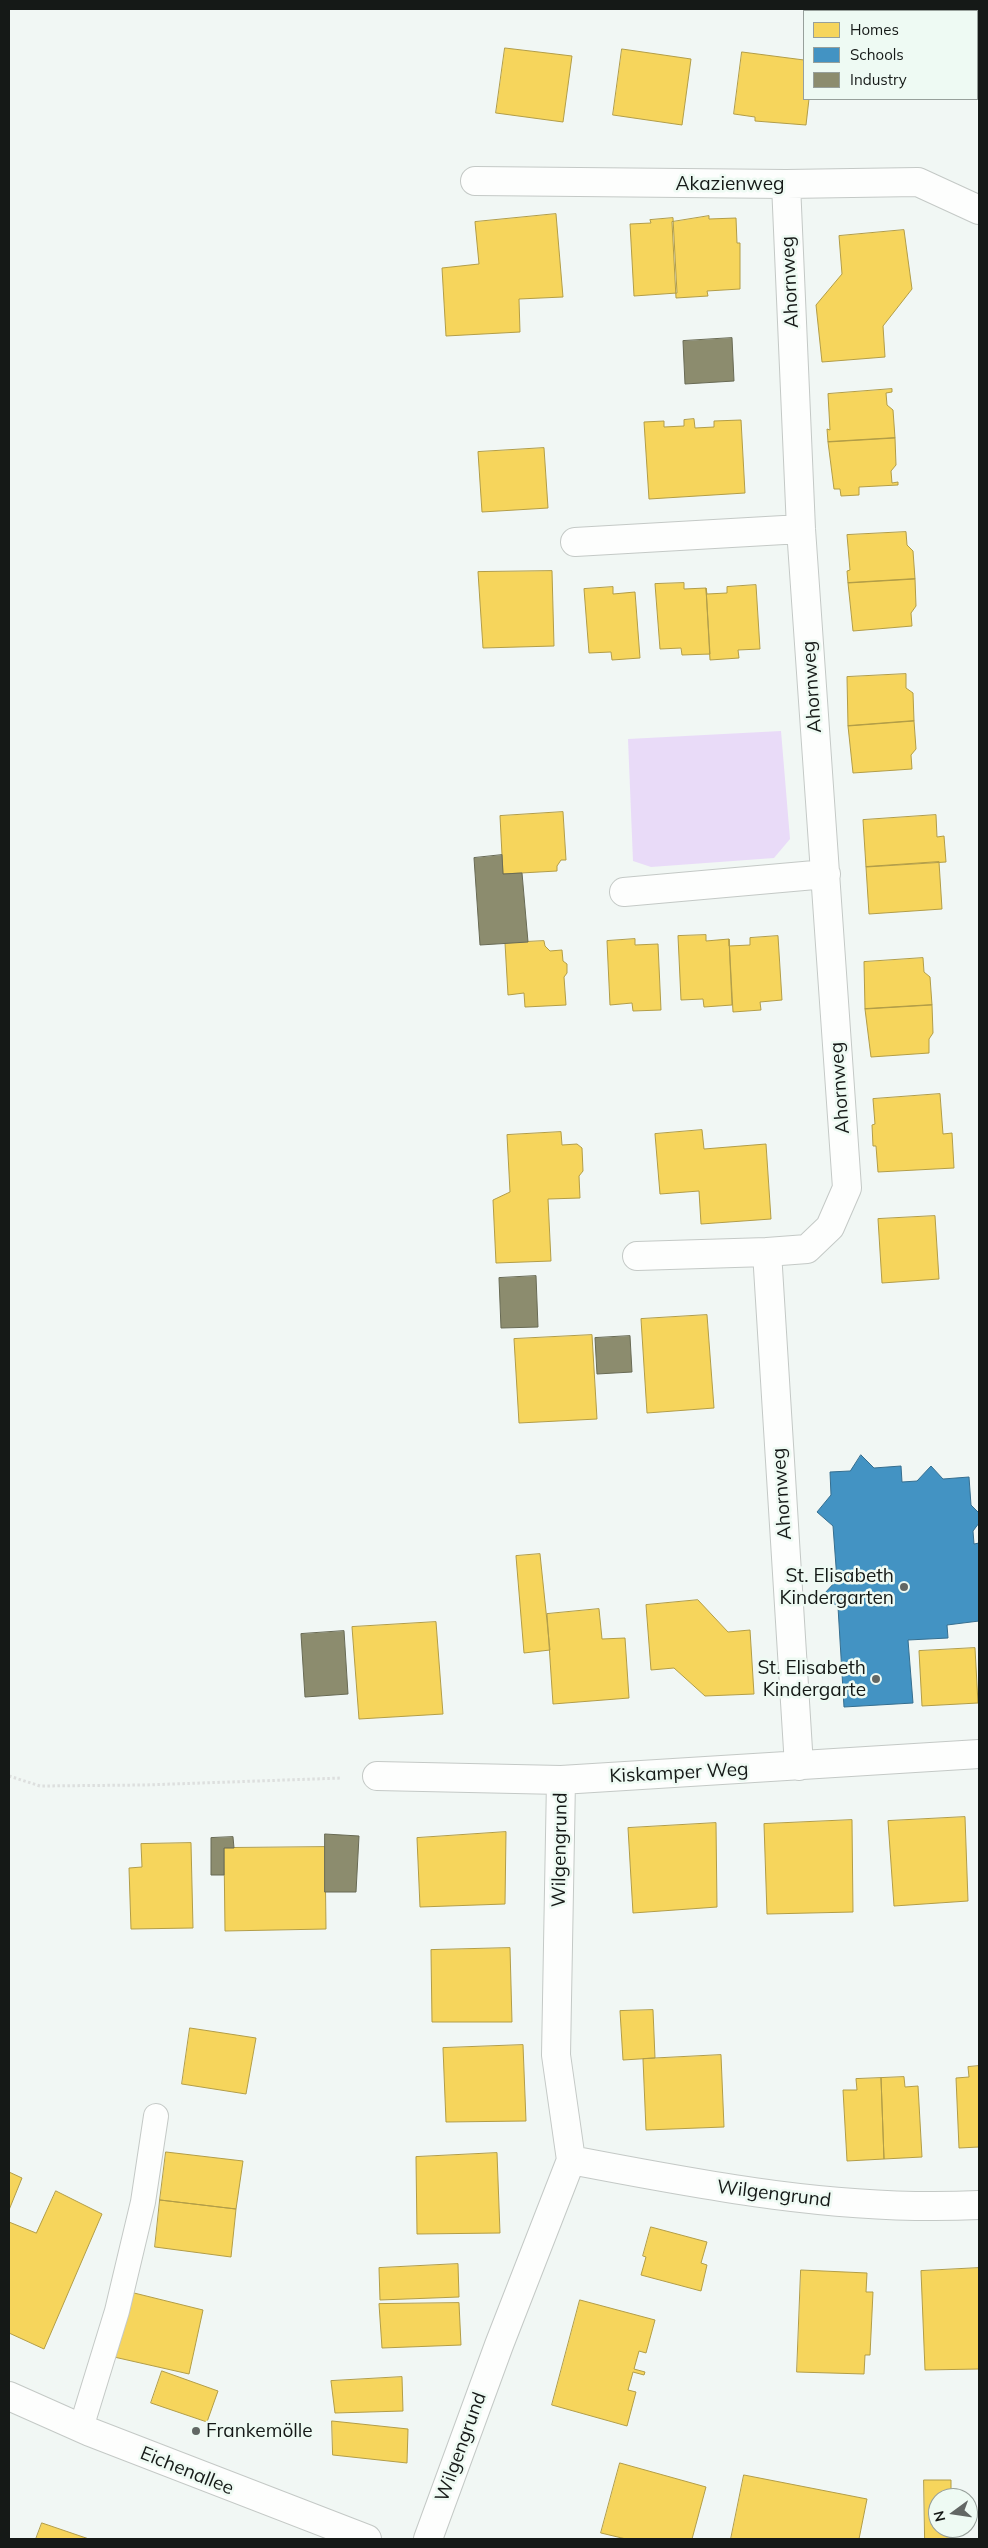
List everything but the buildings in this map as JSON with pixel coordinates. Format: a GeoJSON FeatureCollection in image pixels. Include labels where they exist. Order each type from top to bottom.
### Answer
{"type":"FeatureCollection","features":[{"type":"Feature","properties":{"kind":"street","name":"Akazienweg"},"geometry":{"type":"LineString","coordinates":[[475,181],[786,184],[918,182],[979,210]]}},
{"type":"Feature","properties":{"kind":"street","name":"Ahornweg"},"geometry":{"type":"LineString","coordinates":[[636,1256],[807,1249],[830,1227],[847,1188],[801,529],[786,184]]}},
{"type":"Feature","properties":{"kind":"street"},"geometry":{"type":"LineString","coordinates":[[575,542],[801,529]]}},
{"type":"Feature","properties":{"kind":"street"},"geometry":{"type":"LineString","coordinates":[[624,892],[826,874]]}},
{"type":"Feature","properties":{"kind":"street","name":"Ahornweg"},"geometry":{"type":"LineString","coordinates":[[766,1252],[799,1766]]}},
{"type":"Feature","properties":{"kind":"street","name":"Kiskamper Weg"},"geometry":{"type":"LineString","coordinates":[[378,1776],[561,1780],[979,1754]]}},
{"type":"Feature","properties":{"kind":"street","name":"Wilgengrund"},"geometry":{"type":"LineString","coordinates":[[428,2539],[499,2345],[571,2160],[556,2055],[561,1780]]}},
{"type":"Feature","properties":{"kind":"street","name":"Wilgengrund"},"geometry":{"type":"LineString","coordinates":[[571,2160],[697,2184],[821,2201],[923,2208],[979,2205]]}},
{"type":"Feature","properties":{"kind":"street","name":"Eichenallee"},"geometry":{"type":"LineString","coordinates":[[9,2396],[80,2428],[366,2539]]}},
{"type":"Feature","properties":{"kind":"lane"},"geometry":{"type":"LineString","coordinates":[[80,2428],[117,2311],[143,2202],[156,2116]]}},
{"type":"Feature","properties":{"kind":"path"},"geometry":{"type":"LineString","coordinates":[[9,1776],[40,1786],[145,1785],[378,1776]]}},
{"type":"Feature","properties":{"kind":"shaded area"},"geometry":{"type":"Polygon","coordinates":[[[781,731],[790,839],[774,858],[651,867],[633,861],[628,739],[781,731]]]}},
{"type":"Feature","properties":{"kind":"place","name":"St. Elisabeth Kindergarten"},"geometry":{"type":"Point","coordinates":[904,1587]}},
{"type":"Feature","properties":{"kind":"place","name":"St. Elisabeth Kindergarte"},"geometry":{"type":"Point","coordinates":[876,1679]}},
{"type":"Feature","properties":{"kind":"place","name":"Frankemölle"},"geometry":{"type":"Point","coordinates":[196,2431]}}]}
